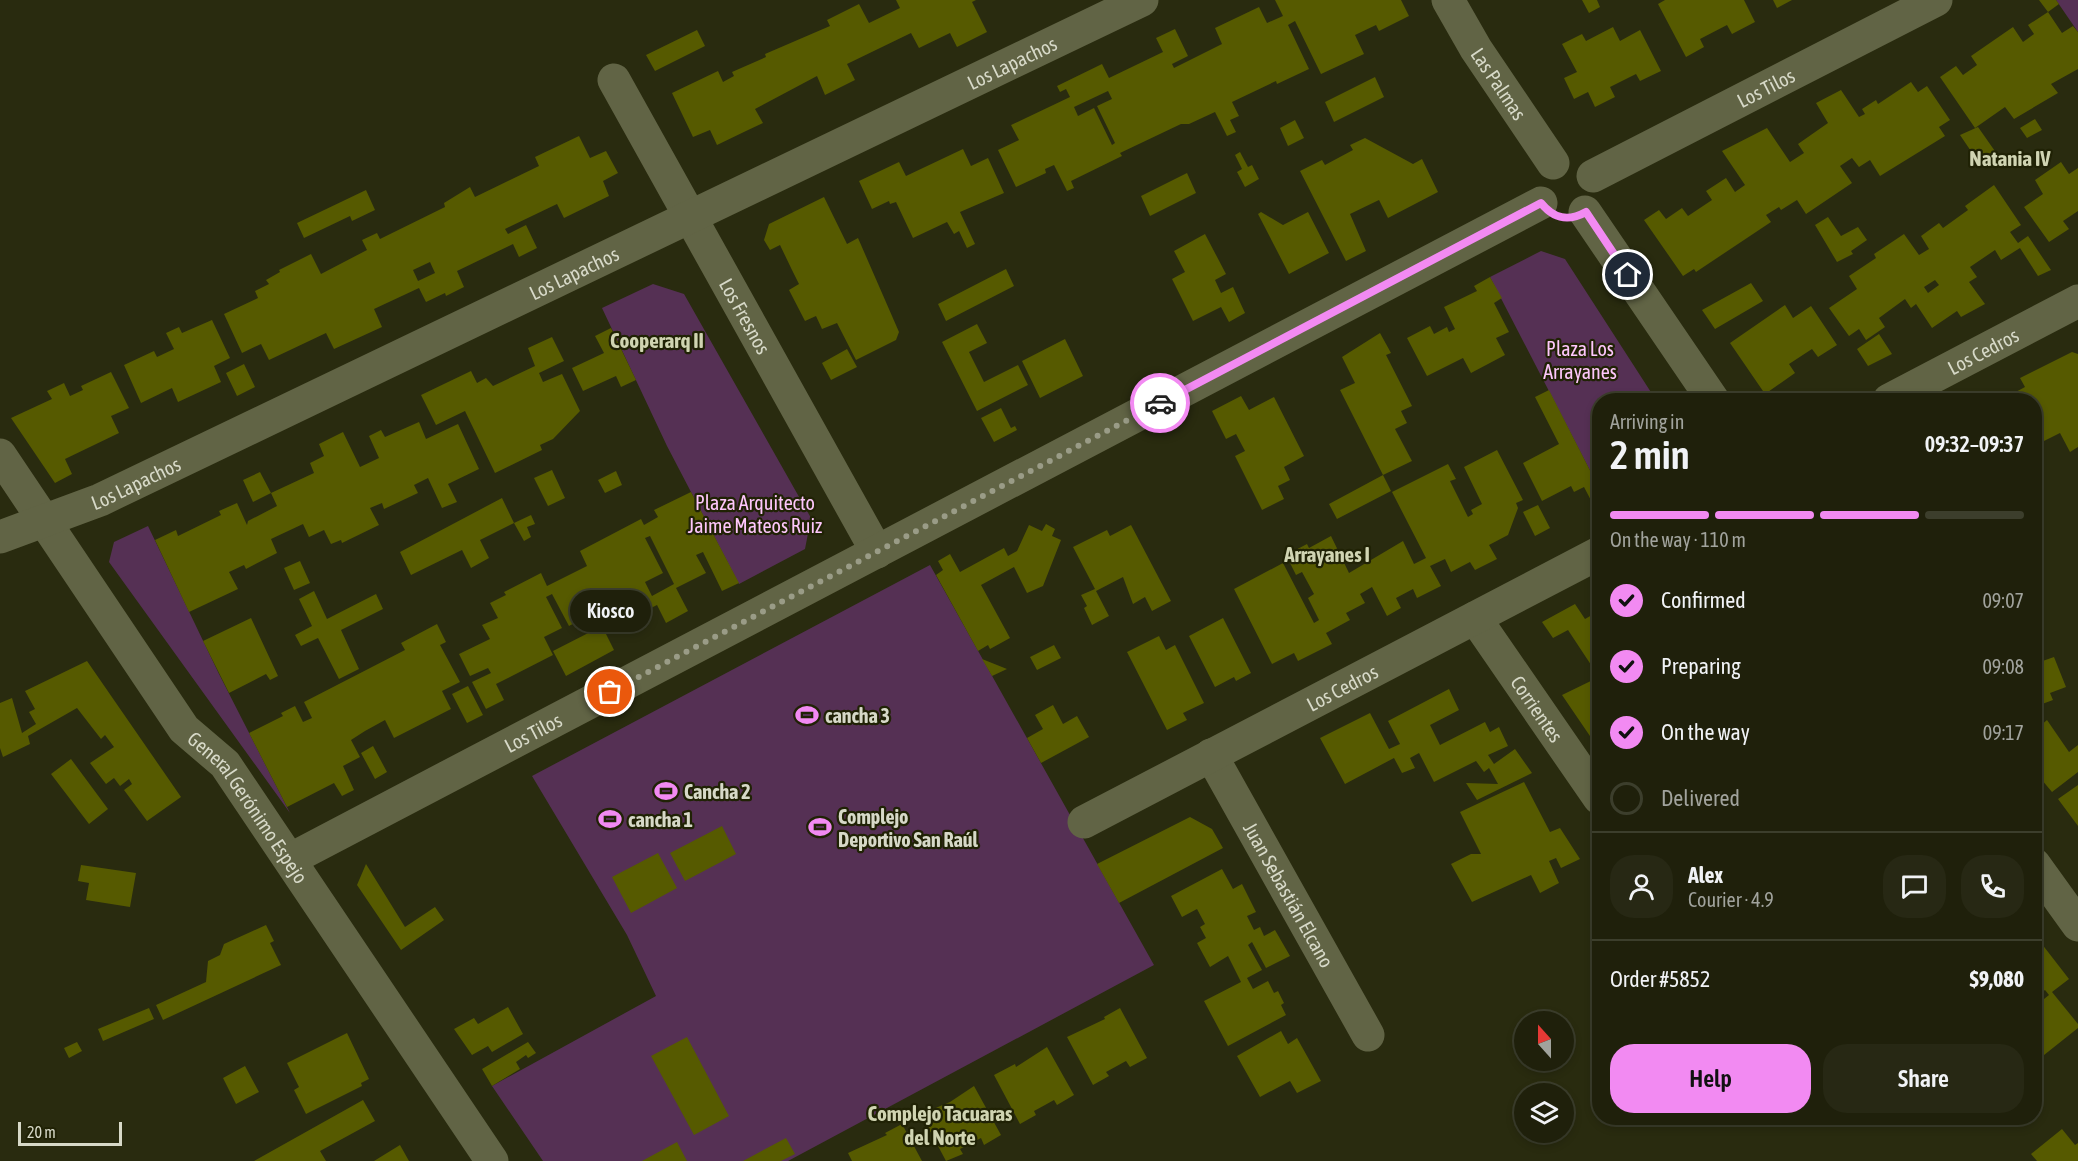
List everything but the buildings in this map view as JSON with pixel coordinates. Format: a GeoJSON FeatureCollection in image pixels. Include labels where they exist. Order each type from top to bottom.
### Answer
{"type":"FeatureCollection","features":[{"type":"Feature","properties":{"kind":"street","name":"Los Lapachos"},"geometry":{"type":"LineString","coordinates":[[0,537],[100,500],[1142,0]]}},
{"type":"Feature","properties":{"kind":"street","name":"Las Palmas"},"geometry":{"type":"LineString","coordinates":[[1448,0],[1476,49],[1553,164]]}},
{"type":"Feature","properties":{"kind":"street","name":"Los Tilos"},"geometry":{"type":"LineString","coordinates":[[1593,176],[1936,0]]}},
{"type":"Feature","properties":{"kind":"street","name":"Los Fresnos"},"geometry":{"type":"LineString","coordinates":[[614,80],[688,218],[877,552]]}},
{"type":"Feature","properties":{"kind":"street"},"geometry":{"type":"LineString","coordinates":[[1564,160],[1576,161],[1586,167],[1593,176],[1596,195],[1586,212],[1566,218],[1556,217],[1541,203],[1538,185],[1546,169],[1553,164],[1564,160]]}},
{"type":"Feature","properties":{"kind":"street","name":"Los Tilos"},"geometry":{"type":"LineString","coordinates":[[291,859],[1541,203]]}},
{"type":"Feature","properties":{"kind":"street"},"geometry":{"type":"LineString","coordinates":[[1586,212],[1708,393]]}},
{"type":"Feature","properties":{"kind":"street","name":"Los Cedros"},"geometry":{"type":"LineString","coordinates":[[1902,393],[2078,301]]}},
{"type":"Feature","properties":{"kind":"street","name":"General Gerónimo Espejo"},"geometry":{"type":"LineString","coordinates":[[0,455],[184,729],[225,764],[492,1161]]}},
{"type":"Feature","properties":{"kind":"street","name":"Los Cedros"},"geometry":{"type":"LineString","coordinates":[[1083,822],[1592,557]]}},
{"type":"Feature","properties":{"kind":"street","name":"Corrientes"},"geometry":{"type":"LineString","coordinates":[[1475,618],[1592,788]]}},
{"type":"Feature","properties":{"kind":"street","name":"Juan Sebastián Elcano"},"geometry":{"type":"LineString","coordinates":[[1212,755],[1368,1035]]}},
{"type":"Feature","properties":{"kind":"street"},"geometry":{"type":"LineString","coordinates":[[2042,875],[2078,925]]}},
{"type":"Feature","properties":{"kind":"green space"},"geometry":{"type":"Polygon","coordinates":[[[2056,0],[2078,0],[2078,32],[2056,0]]]}},
{"type":"Feature","properties":{"kind":"green space","name":"Plaza Los Arrayanes"},"geometry":{"type":"Polygon","coordinates":[[[1541,251],[1565,259],[1651,393],[1592,393],[1592,474],[1490,277],[1541,251]]]}},
{"type":"Feature","properties":{"kind":"green space","name":"Plaza Arquitecto Jaime Mateos Ruiz"},"geometry":{"type":"Polygon","coordinates":[[[653,284],[684,294],[811,518],[805,549],[739,584],[667,446],[602,308],[653,284]]]}},
{"type":"Feature","properties":{"kind":"green space"},"geometry":{"type":"Polygon","coordinates":[[[148,526],[219,674],[290,813],[109,562],[114,542],[148,526]]]}},
{"type":"Feature","properties":{"kind":"green space","name":"Complejo Deportivo San Raúl"},"geometry":{"type":"Polygon","coordinates":[[[930,565],[1154,965],[788,1161],[543,1161],[492,1086],[656,996],[627,935],[532,776],[930,565]]]}},
{"type":"Feature","properties":{"kind":"way so far"},"geometry":{"type":"LineString","coordinates":[[610,692],[1160,403]]}},
{"type":"Feature","properties":{"kind":"place","name":"Kiosco"},"geometry":{"type":"Point","coordinates":[610,692]}},
{"type":"Feature","properties":{"kind":"place","name":"cancha 3"},"geometry":{"type":"Point","coordinates":[807,715]}},
{"type":"Feature","properties":{"kind":"place","name":"Cancha 2"},"geometry":{"type":"Point","coordinates":[666,791]}},
{"type":"Feature","properties":{"kind":"place","name":"cancha 1"},"geometry":{"type":"Point","coordinates":[610,819]}},
{"type":"Feature","properties":{"kind":"place","name":"Complejo Deportivo San Raúl"},"geometry":{"type":"Point","coordinates":[820,827]}},
{"type":"Feature","properties":{"kind":"district","name":"Natania IV"},"geometry":{"type":"Point","coordinates":[2010,158]}},
{"type":"Feature","properties":{"kind":"district","name":"Cooperarq II"},"geometry":{"type":"Point","coordinates":[657,340]}},
{"type":"Feature","properties":{"kind":"district","name":"Arrayanes I"},"geometry":{"type":"Point","coordinates":[1327,554]}},
{"type":"Feature","properties":{"kind":"district","name":"Complejo Tacuaras del Norte"},"geometry":{"type":"Point","coordinates":[940,1125]}},
{"type":"Feature","properties":{"kind":"route"},"geometry":{"type":"LineString","coordinates":[[1160,403],[1541,203],[1556,217],[1577,217],[1586,212],[1628,275]]}}]}
